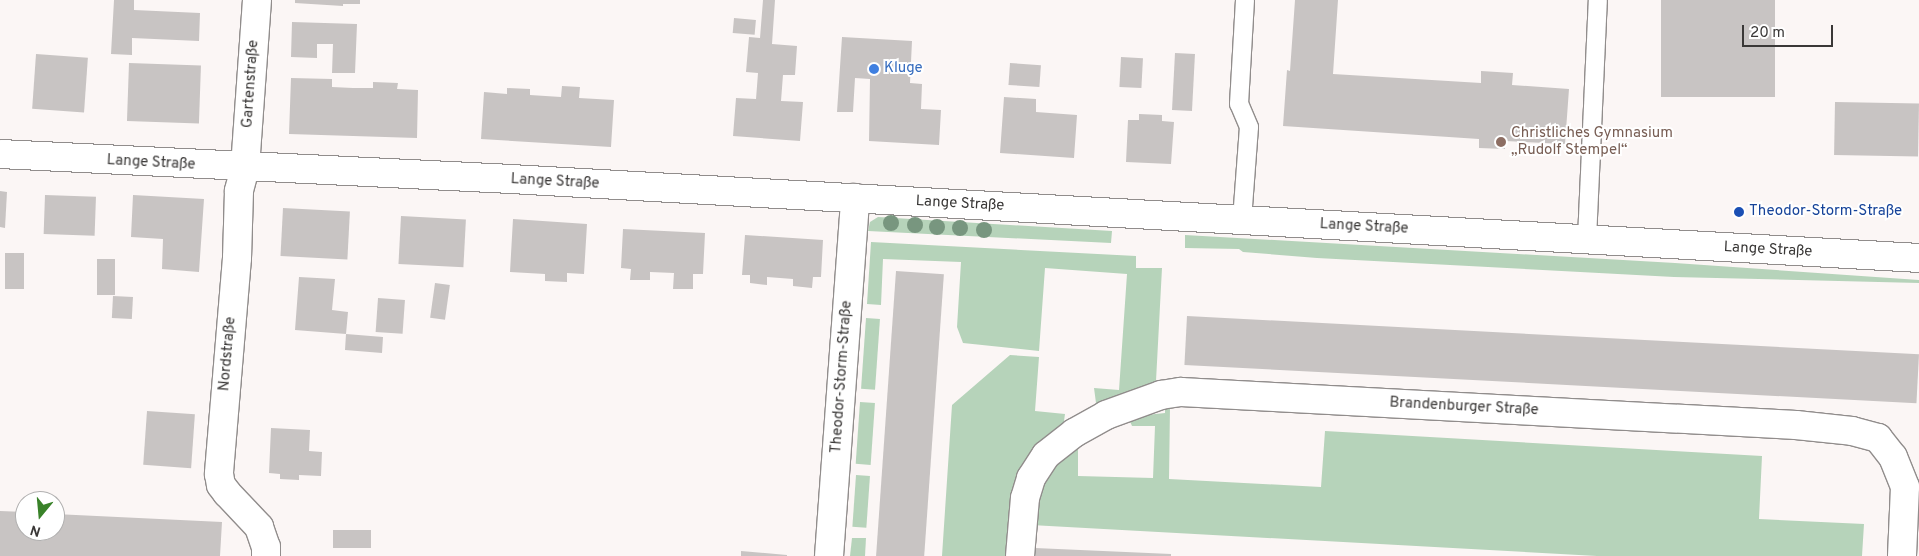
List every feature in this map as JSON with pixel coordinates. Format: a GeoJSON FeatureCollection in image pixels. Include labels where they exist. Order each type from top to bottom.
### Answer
{"type":"FeatureCollection","features":[{"type":"Feature","properties":{"kind":"street","name":"Gartenstraße"},"geometry":{"type":"LineString","coordinates":[[245,168],[257,0]]}},
{"type":"Feature","properties":{"kind":"street","name":"Lange Straße"},"geometry":{"type":"LineString","coordinates":[[0,154],[245,168],[511,179],[1919,258]]}},
{"type":"Feature","properties":{"kind":"street","name":"Nordstraße"},"geometry":{"type":"LineString","coordinates":[[245,168],[239,191],[237,258],[219,474],[222,486],[227,493],[259,527],[266,547],[266,556]]}},
{"type":"Feature","properties":{"kind":"street","name":"Theodor-Storm-Straße"},"geometry":{"type":"LineString","coordinates":[[829,556],[855,198]]}},
{"type":"Feature","properties":{"kind":"street","name":"Brandenburger Straße"},"geometry":{"type":"LineString","coordinates":[[1020,556],[1025,498],[1031,478],[1046,455],[1074,433],[1106,415],[1161,395],[1181,392],[1796,425],[1852,431],[1878,438],[1893,457],[1905,487],[1902,556]]}},
{"type":"Feature","properties":{"kind":"lane"},"geometry":{"type":"LineString","coordinates":[[1242,220],[1249,128],[1239,104],[1245,0]]}},
{"type":"Feature","properties":{"kind":"lane"},"geometry":{"type":"LineString","coordinates":[[1587,240],[1598,0]]}},
{"type":"Feature","properties":{"kind":"green space"},"geometry":{"type":"Polygon","coordinates":[[[878,217],[1112,231],[1111,243],[868,231],[870,222],[878,217]]]}},
{"type":"Feature","properties":{"kind":"green space"},"geometry":{"type":"Polygon","coordinates":[[[1185,235],[1675,263],[1919,280],[1919,283],[1674,277],[1317,258],[1243,252],[1239,249],[1185,248],[1185,235]]]}},
{"type":"Feature","properties":{"kind":"green space"},"geometry":{"type":"Polygon","coordinates":[[[871,242],[1136,256],[1136,268],[1162,268],[1156,381],[1152,389],[1103,407],[1096,403],[1094,388],[1119,390],[1127,274],[1045,268],[1039,351],[963,343],[957,327],[961,262],[883,259],[881,305],[867,304],[871,242]]]}},
{"type":"Feature","properties":{"kind":"green space"},"geometry":{"type":"Polygon","coordinates":[[[866,318],[880,319],[875,390],[861,389],[866,318]]]}},
{"type":"Feature","properties":{"kind":"green space"},"geometry":{"type":"Polygon","coordinates":[[[1010,355],[1039,357],[1035,411],[1065,414],[1063,428],[1032,451],[1014,484],[1011,556],[942,556],[952,405],[1010,355]]]}},
{"type":"Feature","properties":{"kind":"green space"},"geometry":{"type":"Polygon","coordinates":[[[1165,401],[1170,407],[1169,479],[1321,487],[1325,431],[1762,456],[1759,519],[1864,524],[1862,556],[1597,556],[1031,525],[1040,472],[1078,443],[1078,476],[1153,478],[1155,426],[1132,426],[1128,417],[1165,413],[1165,401]]]}},
{"type":"Feature","properties":{"kind":"green space"},"geometry":{"type":"Polygon","coordinates":[[[860,402],[875,403],[871,465],[856,464],[860,402]]]}},
{"type":"Feature","properties":{"kind":"green space"},"geometry":{"type":"Polygon","coordinates":[[[856,475],[870,476],[866,528],[852,527],[856,475]]]}},
{"type":"Feature","properties":{"kind":"green space"},"geometry":{"type":"Polygon","coordinates":[[[852,538],[866,538],[865,556],[850,556],[852,538]]]}},
{"type":"Feature","properties":{"kind":"building"},"geometry":{"type":"Polygon","coordinates":[[[114,0],[134,0],[134,10],[200,13],[199,41],[132,38],[132,55],[111,54],[114,0]]]}},
{"type":"Feature","properties":{"kind":"building"},"geometry":{"type":"Polygon","coordinates":[[[295,0],[360,0],[360,4],[343,4],[343,6],[295,3],[295,0]]]}},
{"type":"Feature","properties":{"kind":"building"},"geometry":{"type":"Polygon","coordinates":[[[763,0],[775,0],[772,44],[797,46],[795,75],[783,75],[781,101],[803,102],[800,141],[733,136],[736,98],[756,99],[758,73],[746,72],[749,37],[760,38],[763,0]]]}},
{"type":"Feature","properties":{"kind":"building"},"geometry":{"type":"Polygon","coordinates":[[[1295,0],[1338,0],[1333,74],[1481,83],[1481,71],[1513,73],[1512,85],[1569,89],[1565,144],[1505,141],[1505,149],[1479,148],[1479,139],[1283,126],[1287,70],[1290,71],[1295,0]]]}},
{"type":"Feature","properties":{"kind":"building"},"geometry":{"type":"Polygon","coordinates":[[[1661,0],[1775,0],[1775,97],[1661,97],[1661,0]]]}},
{"type":"Feature","properties":{"kind":"building"},"geometry":{"type":"Polygon","coordinates":[[[734,18],[756,20],[755,35],[733,33],[734,18]]]}},
{"type":"Feature","properties":{"kind":"building"},"geometry":{"type":"Polygon","coordinates":[[[292,22],[357,24],[355,73],[332,73],[333,44],[317,44],[317,58],[291,57],[292,22]]]}},
{"type":"Feature","properties":{"kind":"building"},"geometry":{"type":"Polygon","coordinates":[[[842,37],[912,41],[910,83],[922,84],[921,109],[941,110],[939,145],[869,141],[870,79],[855,78],[853,112],[837,112],[842,37]]]}},
{"type":"Feature","properties":{"kind":"building"},"geometry":{"type":"Polygon","coordinates":[[[1175,53],[1195,54],[1192,111],[1172,110],[1175,53]]]}},
{"type":"Feature","properties":{"kind":"building"},"geometry":{"type":"Polygon","coordinates":[[[36,54],[88,58],[84,112],[32,109],[36,54]]]}},
{"type":"Feature","properties":{"kind":"building"},"geometry":{"type":"Polygon","coordinates":[[[1121,57],[1143,58],[1141,88],[1119,87],[1121,57]]]}},
{"type":"Feature","properties":{"kind":"building"},"geometry":{"type":"Polygon","coordinates":[[[129,63],[201,66],[199,123],[127,121],[129,63]]]}},
{"type":"Feature","properties":{"kind":"building"},"geometry":{"type":"Polygon","coordinates":[[[1010,63],[1041,65],[1039,87],[1008,85],[1010,63]]]}},
{"type":"Feature","properties":{"kind":"building"},"geometry":{"type":"Polygon","coordinates":[[[291,78],[332,79],[332,87],[373,88],[373,82],[398,83],[397,89],[418,90],[417,138],[289,134],[291,78]]]}},
{"type":"Feature","properties":{"kind":"building"},"geometry":{"type":"Polygon","coordinates":[[[562,86],[580,87],[579,98],[614,100],[611,147],[481,139],[484,92],[507,94],[507,88],[530,89],[530,95],[561,97],[562,86]]]}},
{"type":"Feature","properties":{"kind":"building"},"geometry":{"type":"Polygon","coordinates":[[[1004,97],[1036,99],[1036,112],[1077,115],[1074,158],[1000,153],[1004,97]]]}},
{"type":"Feature","properties":{"kind":"building"},"geometry":{"type":"Polygon","coordinates":[[[1835,102],[1919,103],[1918,156],[1834,155],[1835,102]]]}},
{"type":"Feature","properties":{"kind":"building"},"geometry":{"type":"Polygon","coordinates":[[[1139,114],[1162,115],[1162,121],[1174,122],[1171,164],[1126,162],[1128,120],[1139,120],[1139,114]]]}},
{"type":"Feature","properties":{"kind":"building"},"geometry":{"type":"Polygon","coordinates":[[[0,191],[7,192],[5,228],[0,227],[0,191]]]}},
{"type":"Feature","properties":{"kind":"building"},"geometry":{"type":"Polygon","coordinates":[[[45,195],[96,197],[95,236],[44,234],[45,195]]]}},
{"type":"Feature","properties":{"kind":"building"},"geometry":{"type":"Polygon","coordinates":[[[133,195],[204,199],[199,272],[162,269],[163,239],[131,237],[133,195]]]}},
{"type":"Feature","properties":{"kind":"building"},"geometry":{"type":"Polygon","coordinates":[[[283,208],[350,212],[347,259],[280,256],[283,208]]]}},
{"type":"Feature","properties":{"kind":"building"},"geometry":{"type":"Polygon","coordinates":[[[401,216],[466,219],[463,267],[398,264],[401,216]]]}},
{"type":"Feature","properties":{"kind":"building"},"geometry":{"type":"Polygon","coordinates":[[[513,219],[587,224],[584,274],[567,273],[567,282],[545,281],[545,274],[510,272],[513,219]]]}},
{"type":"Feature","properties":{"kind":"building"},"geometry":{"type":"Polygon","coordinates":[[[623,229],[705,233],[703,274],[693,274],[693,289],[673,289],[674,273],[650,272],[650,280],[630,280],[631,269],[621,268],[623,229]]]}},
{"type":"Feature","properties":{"kind":"building"},"geometry":{"type":"Polygon","coordinates":[[[745,235],[823,240],[821,277],[813,277],[812,288],[793,286],[793,279],[767,277],[767,285],[750,283],[750,275],[742,275],[745,235]]]}},
{"type":"Feature","properties":{"kind":"building"},"geometry":{"type":"Polygon","coordinates":[[[5,253],[24,253],[24,289],[5,289],[5,253]]]}},
{"type":"Feature","properties":{"kind":"building"},"geometry":{"type":"Polygon","coordinates":[[[97,259],[115,259],[115,295],[97,295],[97,259]]]}},
{"type":"Feature","properties":{"kind":"building"},"geometry":{"type":"Polygon","coordinates":[[[896,271],[944,274],[924,556],[876,556],[896,271]]]}},
{"type":"Feature","properties":{"kind":"building"},"geometry":{"type":"Polygon","coordinates":[[[299,277],[335,279],[332,310],[348,312],[346,334],[295,330],[299,277]]]}},
{"type":"Feature","properties":{"kind":"building"},"geometry":{"type":"Polygon","coordinates":[[[435,283],[450,285],[445,320],[430,318],[435,283]]]}},
{"type":"Feature","properties":{"kind":"building"},"geometry":{"type":"Polygon","coordinates":[[[113,296],[133,297],[132,319],[112,318],[113,296]]]}},
{"type":"Feature","properties":{"kind":"building"},"geometry":{"type":"Polygon","coordinates":[[[378,298],[405,300],[403,334],[376,332],[378,298]]]}},
{"type":"Feature","properties":{"kind":"building"},"geometry":{"type":"Polygon","coordinates":[[[1187,316],[1919,354],[1916,403],[1184,365],[1187,316]]]}},
{"type":"Feature","properties":{"kind":"building"},"geometry":{"type":"Polygon","coordinates":[[[346,334],[383,337],[382,353],[345,350],[346,334]]]}},
{"type":"Feature","properties":{"kind":"building"},"geometry":{"type":"Polygon","coordinates":[[[147,411],[195,414],[191,468],[143,465],[147,411]]]}},
{"type":"Feature","properties":{"kind":"building"},"geometry":{"type":"Polygon","coordinates":[[[271,428],[310,430],[309,451],[322,452],[321,476],[299,475],[299,480],[280,479],[280,474],[269,473],[271,428]]]}},
{"type":"Feature","properties":{"kind":"building"},"geometry":{"type":"Polygon","coordinates":[[[0,511],[15,512],[15,541],[65,541],[65,514],[222,522],[220,556],[0,556],[0,511]]]}},
{"type":"Feature","properties":{"kind":"building"},"geometry":{"type":"Polygon","coordinates":[[[333,530],[371,530],[371,548],[333,548],[333,530]]]}},
{"type":"Feature","properties":{"kind":"building"},"geometry":{"type":"Polygon","coordinates":[[[1035,548],[1171,554],[1171,556],[1035,556],[1035,548]]]}},
{"type":"Feature","properties":{"kind":"building"},"geometry":{"type":"Polygon","coordinates":[[[741,551],[787,555],[787,556],[741,556],[741,551]]]}},
{"type":"Feature","properties":{"kind":"place","name":"Kluge"},"geometry":{"type":"Point","coordinates":[874,69]}},
{"type":"Feature","properties":{"kind":"place","name":"Christliches Gymnasium „Rudolf Stempel“"},"geometry":{"type":"Point","coordinates":[1501,142]}},
{"type":"Feature","properties":{"kind":"place","name":"Theodor-Storm-Straße"},"geometry":{"type":"Point","coordinates":[1739,212]}}]}
